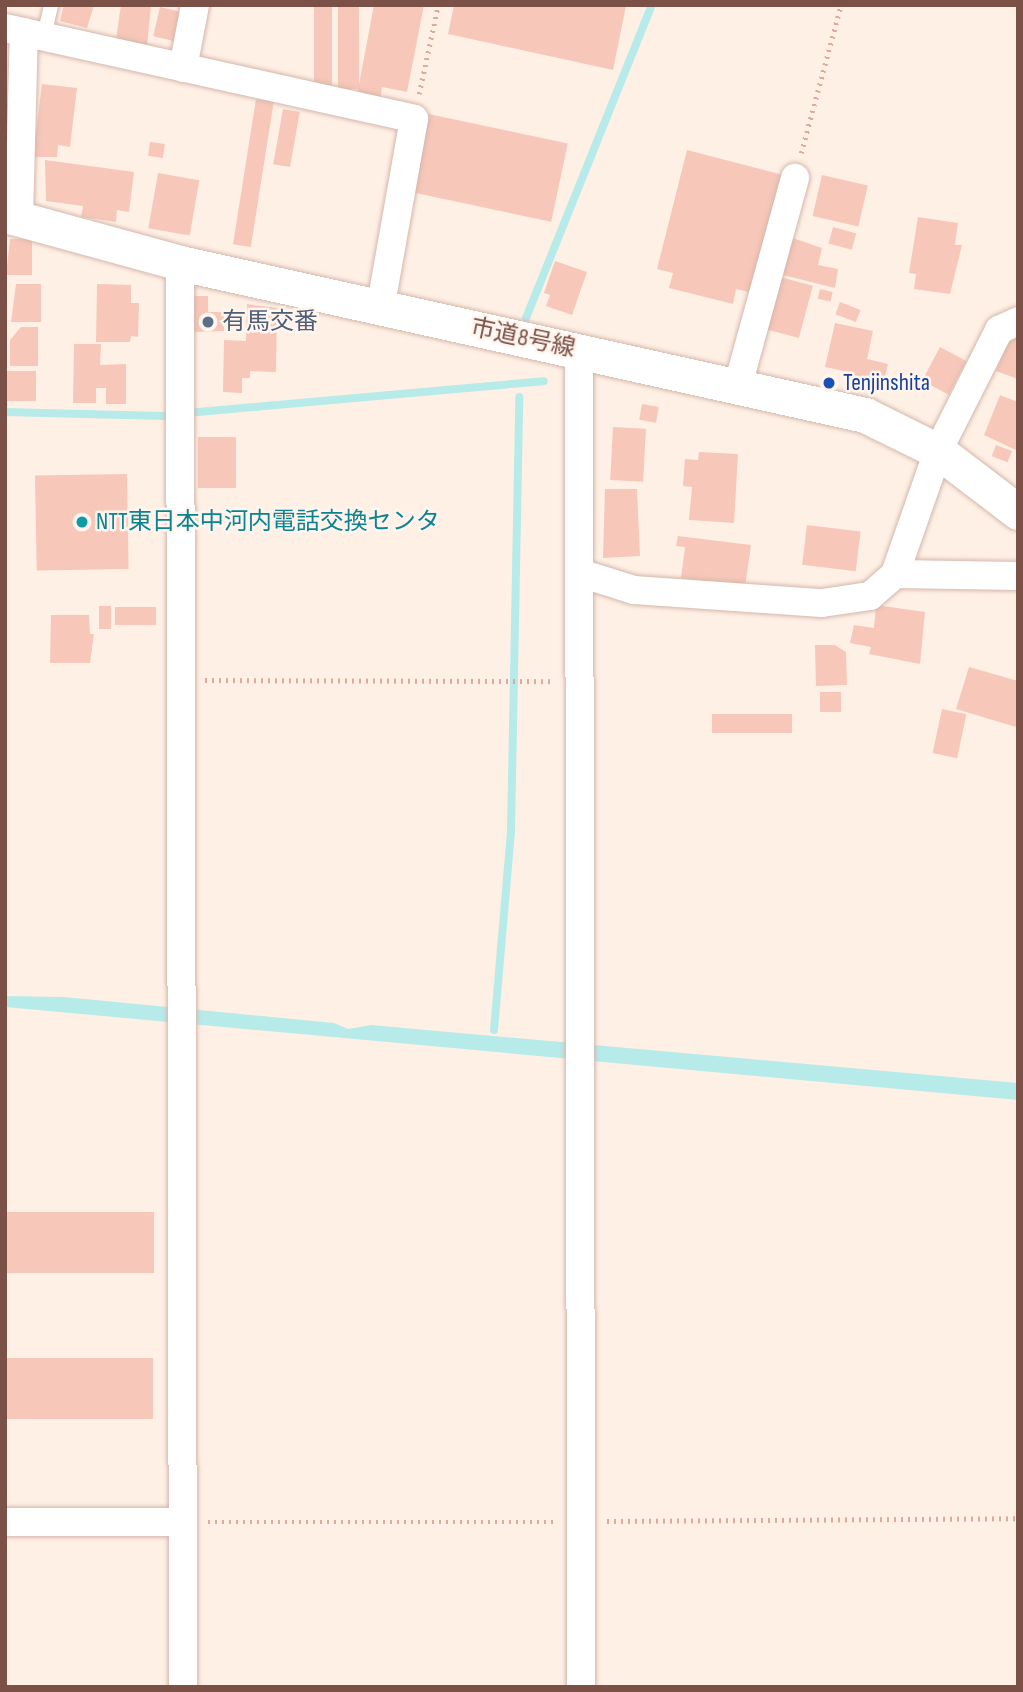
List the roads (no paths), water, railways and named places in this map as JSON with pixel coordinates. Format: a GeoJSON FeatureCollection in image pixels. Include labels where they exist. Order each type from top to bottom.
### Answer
{"type":"FeatureCollection","features":[{"type":"Feature","properties":{"kind":"street"},"geometry":{"type":"LineString","coordinates":[[183,68],[195,5]]}},
{"type":"Feature","properties":{"kind":"street"},"geometry":{"type":"LineString","coordinates":[[12,217],[24,32],[414,119],[380,309]]}},
{"type":"Feature","properties":{"kind":"street"},"geometry":{"type":"LineString","coordinates":[[738,385],[795,178]]}},
{"type":"Feature","properties":{"kind":"street","name":"市道8号線"},"geometry":{"type":"LineString","coordinates":[[12,217],[180,263],[380,309],[579,349],[865,415],[938,451],[1018,512]]}},
{"type":"Feature","properties":{"kind":"street"},"geometry":{"type":"LineString","coordinates":[[180,263],[183,1687]]}},
{"type":"Feature","properties":{"kind":"street"},"geometry":{"type":"LineString","coordinates":[[580,573],[634,590],[822,603],[870,596],[895,574],[938,451],[999,330],[1018,321]]}},
{"type":"Feature","properties":{"kind":"street"},"geometry":{"type":"LineString","coordinates":[[579,349],[581,1687]]}},
{"type":"Feature","properties":{"kind":"street"},"geometry":{"type":"LineString","coordinates":[[895,574],[1018,576]]}},
{"type":"Feature","properties":{"kind":"street"},"geometry":{"type":"LineString","coordinates":[[5,1522],[182,1522]]}},
{"type":"Feature","properties":{"kind":"lane"},"geometry":{"type":"LineString","coordinates":[[24,32],[51,5]]}},
{"type":"Feature","properties":{"kind":"water"},"geometry":{"type":"Polygon","coordinates":[[[5,996],[64,997],[334,1023],[348,1029],[371,1025],[1018,1083],[1018,1100],[5,1007],[5,996]]]}},
{"type":"Feature","properties":{"kind":"waterway"},"geometry":{"type":"LineString","coordinates":[[526,318],[652,5]]}},
{"type":"Feature","properties":{"kind":"waterway"},"geometry":{"type":"LineString","coordinates":[[187,413],[544,381]]}},
{"type":"Feature","properties":{"kind":"waterway"},"geometry":{"type":"LineString","coordinates":[[494,1030],[511,831],[519,397]]}},
{"type":"Feature","properties":{"kind":"waterway"},"geometry":{"type":"LineString","coordinates":[[5,412],[164,416]]}},
{"type":"Feature","properties":{"kind":"place","name":"有馬交番"},"geometry":{"type":"Point","coordinates":[208,322]}},
{"type":"Feature","properties":{"kind":"place","name":"Tenjinshita"},"geometry":{"type":"Point","coordinates":[829,383]}},
{"type":"Feature","properties":{"kind":"place","name":"NTT東日本中河内電話交換センタ"},"geometry":{"type":"Point","coordinates":[82,522]}}]}
